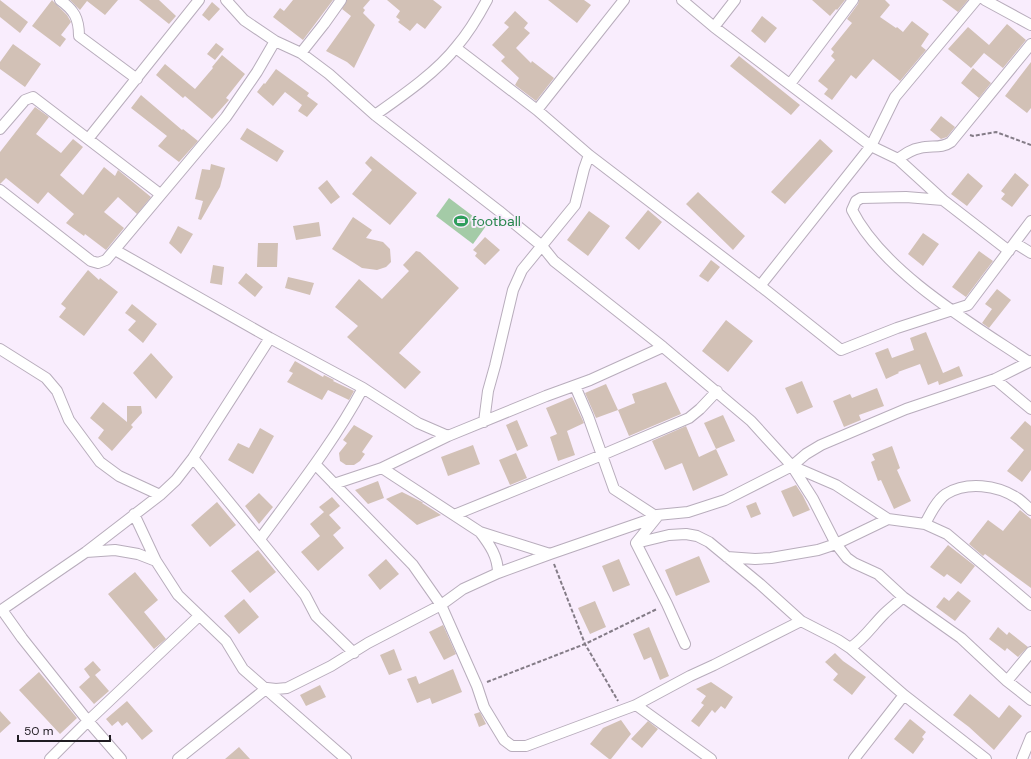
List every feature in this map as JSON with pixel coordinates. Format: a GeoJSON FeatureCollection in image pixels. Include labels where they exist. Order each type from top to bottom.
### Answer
{"type":"FeatureCollection","features":[{"type":"Feature","properties":{"kind":"street"},"geometry":{"type":"LineString","coordinates":[[60,0],[71,8],[79,26],[79,36],[136,79]]}},
{"type":"Feature","properties":{"kind":"street"},"geometry":{"type":"LineString","coordinates":[[88,139],[199,0]]}},
{"type":"Feature","properties":{"kind":"street"},"geometry":{"type":"LineString","coordinates":[[227,0],[244,20],[275,41],[301,53],[329,74],[375,115],[499,211],[542,246],[554,261],[717,391],[751,421],[792,466],[813,499],[836,544],[850,560],[878,574],[903,597],[960,638],[1007,681],[1031,700]]}},
{"type":"Feature","properties":{"kind":"street"},"geometry":{"type":"LineString","coordinates":[[301,53],[341,0]]}},
{"type":"Feature","properties":{"kind":"street"},"geometry":{"type":"LineString","coordinates":[[375,115],[432,71],[456,48],[476,21],[487,0]]}},
{"type":"Feature","properties":{"kind":"street"},"geometry":{"type":"LineString","coordinates":[[537,110],[624,0]]}},
{"type":"Feature","properties":{"kind":"street"},"geometry":{"type":"LineString","coordinates":[[682,0],[714,27],[871,146],[898,159],[943,200],[1012,247],[1031,253]]}},
{"type":"Feature","properties":{"kind":"street"},"geometry":{"type":"LineString","coordinates":[[714,27],[735,0]]}},
{"type":"Feature","properties":{"kind":"street"},"geometry":{"type":"LineString","coordinates":[[790,84],[854,0]]}},
{"type":"Feature","properties":{"kind":"street"},"geometry":{"type":"LineString","coordinates":[[760,286],[871,146],[895,97],[976,0]]}},
{"type":"Feature","properties":{"kind":"street"},"geometry":{"type":"LineString","coordinates":[[985,0],[1031,25]]}},
{"type":"Feature","properties":{"kind":"street"},"geometry":{"type":"LineString","coordinates":[[0,190],[90,261],[98,263],[106,260],[226,117],[275,41]]}},
{"type":"Feature","properties":{"kind":"street"},"geometry":{"type":"LineString","coordinates":[[898,159],[921,148],[946,145],[951,142],[1031,44]]}},
{"type":"Feature","properties":{"kind":"street"},"geometry":{"type":"LineString","coordinates":[[456,48],[537,110],[589,155],[841,350],[897,328],[954,311],[968,305],[1031,221]]}},
{"type":"Feature","properties":{"kind":"street"},"geometry":{"type":"LineString","coordinates":[[0,129],[24,100],[33,97],[160,194]]}},
{"type":"Feature","properties":{"kind":"street"},"geometry":{"type":"LineString","coordinates":[[484,422],[488,391],[513,290],[522,270],[575,205],[589,155]]}},
{"type":"Feature","properties":{"kind":"street"},"geometry":{"type":"LineString","coordinates":[[178,759],[267,688],[287,688],[368,643],[441,606],[463,589],[498,573],[657,517],[657,515],[688,512],[725,500],[792,466],[806,454],[821,445],[906,409],[995,379],[1030,361],[954,311],[916,283],[885,255],[857,220],[852,210],[856,201],[861,198],[906,197],[943,200]]}},
{"type":"Feature","properties":{"kind":"street"},"geometry":{"type":"LineString","coordinates":[[115,250],[270,338],[363,388],[418,423],[448,436]]}},
{"type":"Feature","properties":{"kind":"street"},"geometry":{"type":"LineString","coordinates":[[121,759],[88,721],[1,611],[86,552],[160,495],[176,480],[193,458],[270,338]]}},
{"type":"Feature","properties":{"kind":"street"},"geometry":{"type":"LineString","coordinates":[[334,484],[382,468],[448,436],[590,380],[663,348]]}},
{"type":"Feature","properties":{"kind":"street"},"geometry":{"type":"LineString","coordinates":[[0,349],[46,378],[57,391],[69,420],[100,462],[119,476],[160,495]]}},
{"type":"Feature","properties":{"kind":"street"},"geometry":{"type":"LineString","coordinates":[[995,379],[1031,409]]}},
{"type":"Feature","properties":{"kind":"street"},"geometry":{"type":"LineString","coordinates":[[575,386],[588,416],[614,489],[657,517]]}},
{"type":"Feature","properties":{"kind":"street"},"geometry":{"type":"LineString","coordinates":[[260,539],[316,464],[347,419],[363,388]]}},
{"type":"Feature","properties":{"kind":"street"},"geometry":{"type":"LineString","coordinates":[[454,515],[689,418],[717,391]]}},
{"type":"Feature","properties":{"kind":"street"},"geometry":{"type":"LineString","coordinates":[[193,458],[305,596],[316,616],[354,652]]}},
{"type":"Feature","properties":{"kind":"street"},"geometry":{"type":"LineString","coordinates":[[316,464],[413,565],[441,606],[484,707],[504,740],[512,746],[526,746],[636,705],[800,621]]}},
{"type":"Feature","properties":{"kind":"street"},"geometry":{"type":"LineString","coordinates":[[792,466],[836,486],[888,519],[925,524],[947,534],[1031,605]]}},
{"type":"Feature","properties":{"kind":"street"},"geometry":{"type":"LineString","coordinates":[[382,468],[480,532],[550,554]]}},
{"type":"Feature","properties":{"kind":"street"},"geometry":{"type":"LineString","coordinates":[[925,524],[934,508],[945,494],[962,487],[980,486],[998,489],[1017,498],[1031,510]]}},
{"type":"Feature","properties":{"kind":"street"},"geometry":{"type":"LineString","coordinates":[[134,514],[156,560],[178,595],[226,641],[233,650],[243,669],[267,688],[346,759]]}},
{"type":"Feature","properties":{"kind":"street"},"geometry":{"type":"LineString","coordinates":[[636,543],[657,517]]}},
{"type":"Feature","properties":{"kind":"street"},"geometry":{"type":"LineString","coordinates":[[727,557],[755,559],[771,558],[818,550],[836,544],[888,519]]}},
{"type":"Feature","properties":{"kind":"street"},"geometry":{"type":"LineString","coordinates":[[480,532],[496,558],[498,573]]}},
{"type":"Feature","properties":{"kind":"street"},"geometry":{"type":"LineString","coordinates":[[636,543],[669,535],[686,534],[697,536],[709,542],[760,584],[800,621],[838,640],[850,648],[904,695],[986,759]]}},
{"type":"Feature","properties":{"kind":"street"},"geometry":{"type":"LineString","coordinates":[[636,543],[667,604],[685,644]]}},
{"type":"Feature","properties":{"kind":"street"},"geometry":{"type":"LineString","coordinates":[[86,552],[115,550],[138,554],[156,560]]}},
{"type":"Feature","properties":{"kind":"street"},"geometry":{"type":"LineString","coordinates":[[850,648],[859,642],[885,613],[903,597]]}},
{"type":"Feature","properties":{"kind":"street"},"geometry":{"type":"LineString","coordinates":[[50,759],[199,616]]}},
{"type":"Feature","properties":{"kind":"street"},"geometry":{"type":"LineString","coordinates":[[1007,681],[1031,652]]}},
{"type":"Feature","properties":{"kind":"street"},"geometry":{"type":"LineString","coordinates":[[854,759],[904,695]]}},
{"type":"Feature","properties":{"kind":"street"},"geometry":{"type":"LineString","coordinates":[[636,705],[711,759]]}},
{"type":"Feature","properties":{"kind":"street"},"geometry":{"type":"LineString","coordinates":[[1022,759],[1031,737]]}},
{"type":"Feature","properties":{"kind":"path"},"geometry":{"type":"LineString","coordinates":[[959,132],[973,136],[996,132],[1031,145]]}},
{"type":"Feature","properties":{"kind":"path"},"geometry":{"type":"LineString","coordinates":[[550,554],[585,644],[623,709]]}},
{"type":"Feature","properties":{"kind":"path"},"geometry":{"type":"LineString","coordinates":[[476,686],[585,644],[667,604]]}},
{"type":"Feature","properties":{"kind":"green space","name":"football"},"geometry":{"type":"Polygon","coordinates":[[[449,198],[486,226],[473,244],[436,216],[449,198]]]}},
{"type":"Feature","properties":{"kind":"building"},"geometry":{"type":"Polygon","coordinates":[[[0,0],[28,22],[20,33],[0,17],[0,0]]]}},
{"type":"Feature","properties":{"kind":"building"},"geometry":{"type":"Polygon","coordinates":[[[52,0],[67,15],[71,22],[61,35],[66,39],[60,47],[32,26],[52,0]]]}},
{"type":"Feature","properties":{"kind":"building"},"geometry":{"type":"Polygon","coordinates":[[[70,0],[118,0],[105,15],[87,1],[80,10],[70,0]]]}},
{"type":"Feature","properties":{"kind":"building"},"geometry":{"type":"Polygon","coordinates":[[[139,0],[159,0],[176,16],[169,24],[139,0]]]}},
{"type":"Feature","properties":{"kind":"building"},"geometry":{"type":"Polygon","coordinates":[[[293,0],[333,0],[303,40],[273,17],[280,8],[284,11],[293,0]]]}},
{"type":"Feature","properties":{"kind":"building"},"geometry":{"type":"Polygon","coordinates":[[[347,0],[370,0],[363,8],[365,10],[363,13],[375,25],[354,68],[347,62],[326,51],[351,16],[342,9],[347,0]]]}},
{"type":"Feature","properties":{"kind":"building"},"geometry":{"type":"Polygon","coordinates":[[[387,0],[433,0],[442,7],[425,29],[417,23],[410,31],[398,22],[400,20],[396,17],[400,11],[387,0]]]}},
{"type":"Feature","properties":{"kind":"building"},"geometry":{"type":"Polygon","coordinates":[[[548,0],[584,0],[591,5],[577,23],[548,0]]]}},
{"type":"Feature","properties":{"kind":"building"},"geometry":{"type":"Polygon","coordinates":[[[812,0],[845,0],[830,16],[812,0]]]}},
{"type":"Feature","properties":{"kind":"building"},"geometry":{"type":"Polygon","coordinates":[[[859,0],[885,0],[890,5],[880,17],[903,32],[912,21],[929,34],[921,46],[926,50],[900,81],[873,59],[856,79],[851,75],[832,100],[824,94],[828,89],[818,81],[835,60],[831,56],[834,52],[831,49],[852,23],[847,19],[858,4],[859,0]]]}},
{"type":"Feature","properties":{"kind":"building"},"geometry":{"type":"Polygon","coordinates":[[[942,0],[968,0],[958,12],[942,0]]]}},
{"type":"Feature","properties":{"kind":"building"},"geometry":{"type":"Polygon","coordinates":[[[212,2],[220,9],[209,21],[202,15],[212,2]]]}},
{"type":"Feature","properties":{"kind":"building"},"geometry":{"type":"Polygon","coordinates":[[[515,11],[528,23],[524,28],[530,33],[516,48],[531,63],[532,61],[554,78],[536,101],[515,85],[519,78],[501,61],[505,57],[492,45],[509,27],[504,23],[515,11]]]}},
{"type":"Feature","properties":{"kind":"building"},"geometry":{"type":"Polygon","coordinates":[[[762,16],[777,28],[765,43],[751,31],[762,16]]]}},
{"type":"Feature","properties":{"kind":"building"},"geometry":{"type":"Polygon","coordinates":[[[1007,24],[1026,40],[1003,68],[984,53],[971,68],[948,49],[968,27],[989,45],[1007,24]]]}},
{"type":"Feature","properties":{"kind":"building"},"geometry":{"type":"Polygon","coordinates":[[[216,43],[224,49],[215,60],[207,54],[216,43]]]}},
{"type":"Feature","properties":{"kind":"building"},"geometry":{"type":"Polygon","coordinates":[[[13,44],[41,64],[25,87],[0,69],[0,62],[13,44]]]}},
{"type":"Feature","properties":{"kind":"building"},"geometry":{"type":"Polygon","coordinates":[[[222,55],[245,74],[226,98],[229,100],[212,119],[185,96],[183,98],[156,75],[165,64],[195,89],[222,55]]]}},
{"type":"Feature","properties":{"kind":"building"},"geometry":{"type":"Polygon","coordinates":[[[739,56],[800,105],[791,115],[730,66],[739,56]]]}},
{"type":"Feature","properties":{"kind":"building"},"geometry":{"type":"Polygon","coordinates":[[[1031,62],[1031,108],[1027,113],[1005,96],[1031,62]]]}},
{"type":"Feature","properties":{"kind":"building"},"geometry":{"type":"Polygon","coordinates":[[[973,68],[991,83],[979,98],[961,83],[973,68]]]}},
{"type":"Feature","properties":{"kind":"building"},"geometry":{"type":"Polygon","coordinates":[[[276,69],[309,93],[307,96],[318,104],[307,117],[298,111],[302,105],[285,92],[273,106],[257,92],[276,69]]]}},
{"type":"Feature","properties":{"kind":"building"},"geometry":{"type":"Polygon","coordinates":[[[141,95],[182,130],[183,129],[198,141],[179,162],[158,146],[167,136],[131,108],[141,95]]]}},
{"type":"Feature","properties":{"kind":"building"},"geometry":{"type":"Polygon","coordinates":[[[35,107],[49,117],[36,134],[61,153],[73,139],[83,147],[60,175],[83,195],[104,167],[115,176],[118,170],[151,197],[137,214],[118,197],[104,212],[124,228],[106,250],[85,234],[84,236],[66,223],[74,214],[48,192],[38,204],[6,178],[0,184],[0,152],[35,107]]]}},
{"type":"Feature","properties":{"kind":"building"},"geometry":{"type":"Polygon","coordinates":[[[941,116],[955,127],[947,137],[941,139],[930,130],[941,116]]]}},
{"type":"Feature","properties":{"kind":"building"},"geometry":{"type":"Polygon","coordinates":[[[247,128],[284,151],[277,162],[240,139],[247,128]]]}},
{"type":"Feature","properties":{"kind":"building"},"geometry":{"type":"Polygon","coordinates":[[[820,139],[833,151],[785,204],[771,192],[820,139]]]}},
{"type":"Feature","properties":{"kind":"building"},"geometry":{"type":"Polygon","coordinates":[[[371,156],[417,193],[390,225],[352,194],[372,170],[365,163],[371,156]]]}},
{"type":"Feature","properties":{"kind":"building"},"geometry":{"type":"Polygon","coordinates":[[[211,164],[225,168],[220,187],[201,220],[198,219],[203,201],[195,199],[202,169],[210,170],[211,164]]]}},
{"type":"Feature","properties":{"kind":"building"},"geometry":{"type":"Polygon","coordinates":[[[968,173],[983,186],[967,206],[951,194],[968,173]]]}},
{"type":"Feature","properties":{"kind":"building"},"geometry":{"type":"Polygon","coordinates":[[[1015,173],[1029,185],[1012,207],[1001,199],[1005,194],[1001,191],[1015,173]]]}},
{"type":"Feature","properties":{"kind":"building"},"geometry":{"type":"Polygon","coordinates":[[[327,180],[340,197],[331,204],[318,188],[327,180]]]}},
{"type":"Feature","properties":{"kind":"building"},"geometry":{"type":"Polygon","coordinates":[[[698,192],[745,236],[733,250],[686,204],[698,192]]]}},
{"type":"Feature","properties":{"kind":"building"},"geometry":{"type":"Polygon","coordinates":[[[648,210],[662,222],[639,250],[625,238],[648,210]]]}},
{"type":"Feature","properties":{"kind":"building"},"geometry":{"type":"Polygon","coordinates":[[[589,211],[610,226],[588,256],[567,240],[589,211]]]}},
{"type":"Feature","properties":{"kind":"building"},"geometry":{"type":"Polygon","coordinates":[[[353,217],[372,230],[366,238],[383,242],[390,249],[391,262],[386,267],[377,270],[362,268],[332,249],[353,217]]]}},
{"type":"Feature","properties":{"kind":"building"},"geometry":{"type":"Polygon","coordinates":[[[319,222],[321,236],[296,240],[293,226],[319,222]]]}},
{"type":"Feature","properties":{"kind":"building"},"geometry":{"type":"Polygon","coordinates":[[[178,226],[193,234],[181,254],[169,243],[178,226]]]}},
{"type":"Feature","properties":{"kind":"building"},"geometry":{"type":"Polygon","coordinates":[[[923,233],[939,244],[923,266],[908,254],[923,233]]]}},
{"type":"Feature","properties":{"kind":"building"},"geometry":{"type":"Polygon","coordinates":[[[485,237],[500,250],[485,265],[475,256],[477,253],[473,250],[485,237]]]}},
{"type":"Feature","properties":{"kind":"building"},"geometry":{"type":"Polygon","coordinates":[[[258,243],[278,243],[277,267],[257,267],[258,243]]]}},
{"type":"Feature","properties":{"kind":"building"},"geometry":{"type":"Polygon","coordinates":[[[416,251],[420,252],[459,288],[399,353],[421,372],[405,389],[347,337],[358,326],[335,307],[359,279],[382,299],[409,271],[403,265],[416,251]]]}},
{"type":"Feature","properties":{"kind":"building"},"geometry":{"type":"Polygon","coordinates":[[[979,251],[993,261],[966,297],[952,287],[979,251]]]}},
{"type":"Feature","properties":{"kind":"building"},"geometry":{"type":"Polygon","coordinates":[[[711,260],[720,267],[708,282],[699,276],[711,260]]]}},
{"type":"Feature","properties":{"kind":"building"},"geometry":{"type":"Polygon","coordinates":[[[213,265],[224,267],[222,285],[210,283],[213,265]]]}},
{"type":"Feature","properties":{"kind":"building"},"geometry":{"type":"Polygon","coordinates":[[[88,270],[99,280],[100,278],[118,292],[84,336],[59,317],[66,308],[61,304],[88,270]]]}},
{"type":"Feature","properties":{"kind":"building"},"geometry":{"type":"Polygon","coordinates":[[[246,273],[263,287],[255,297],[238,283],[246,273]]]}},
{"type":"Feature","properties":{"kind":"building"},"geometry":{"type":"Polygon","coordinates":[[[288,277],[314,283],[310,295],[285,288],[288,277]]]}},
{"type":"Feature","properties":{"kind":"building"},"geometry":{"type":"Polygon","coordinates":[[[997,289],[1011,300],[989,328],[982,323],[992,309],[985,304],[997,289]]]}},
{"type":"Feature","properties":{"kind":"building"},"geometry":{"type":"Polygon","coordinates":[[[132,304],[157,324],[143,343],[128,330],[136,321],[125,313],[132,304]]]}},
{"type":"Feature","properties":{"kind":"building"},"geometry":{"type":"Polygon","coordinates":[[[726,320],[753,341],[728,372],[702,351],[726,320]]]}},
{"type":"Feature","properties":{"kind":"building"},"geometry":{"type":"Polygon","coordinates":[[[926,332],[943,373],[959,366],[963,376],[939,385],[938,381],[928,385],[920,364],[898,372],[899,373],[886,379],[875,353],[888,348],[892,358],[914,350],[910,338],[926,332]]]}},
{"type":"Feature","properties":{"kind":"building"},"geometry":{"type":"Polygon","coordinates":[[[151,353],[173,377],[156,399],[133,373],[151,353]]]}},
{"type":"Feature","properties":{"kind":"building"},"geometry":{"type":"Polygon","coordinates":[[[295,361],[323,377],[324,375],[354,391],[349,400],[328,390],[322,400],[287,382],[293,373],[289,371],[295,361]]]}},
{"type":"Feature","properties":{"kind":"building"},"geometry":{"type":"Polygon","coordinates":[[[802,381],[813,407],[797,414],[785,388],[802,381]]]}},
{"type":"Feature","properties":{"kind":"building"},"geometry":{"type":"Polygon","coordinates":[[[666,382],[681,414],[629,436],[618,410],[635,403],[632,394],[666,382]]]}},
{"type":"Feature","properties":{"kind":"building"},"geometry":{"type":"Polygon","coordinates":[[[606,384],[618,410],[596,418],[585,393],[606,384]]]}},
{"type":"Feature","properties":{"kind":"building"},"geometry":{"type":"Polygon","coordinates":[[[877,388],[884,406],[859,415],[861,420],[844,427],[833,401],[850,394],[852,398],[877,388]]]}},
{"type":"Feature","properties":{"kind":"building"},"geometry":{"type":"Polygon","coordinates":[[[572,397],[584,423],[567,431],[575,455],[558,461],[550,437],[557,434],[546,408],[572,397]]]}},
{"type":"Feature","properties":{"kind":"building"},"geometry":{"type":"Polygon","coordinates":[[[103,402],[127,422],[127,406],[141,406],[142,413],[131,425],[133,427],[112,451],[98,438],[104,430],[90,418],[103,402]]]}},
{"type":"Feature","properties":{"kind":"building"},"geometry":{"type":"Polygon","coordinates":[[[723,415],[735,441],[716,449],[704,423],[723,415]]]}},
{"type":"Feature","properties":{"kind":"building"},"geometry":{"type":"Polygon","coordinates":[[[517,420],[528,446],[517,451],[506,425],[517,420]]]}},
{"type":"Feature","properties":{"kind":"building"},"geometry":{"type":"Polygon","coordinates":[[[1025,421],[1031,426],[1031,470],[1022,482],[1007,471],[1024,450],[1010,438],[1025,421]]]}},
{"type":"Feature","properties":{"kind":"building"},"geometry":{"type":"Polygon","coordinates":[[[354,425],[373,436],[362,452],[365,454],[360,461],[354,465],[346,465],[340,461],[339,453],[347,443],[343,440],[354,425]]]}},
{"type":"Feature","properties":{"kind":"building"},"geometry":{"type":"Polygon","coordinates":[[[686,426],[699,457],[716,449],[728,475],[693,491],[682,463],[665,470],[652,441],[686,426]]]}},
{"type":"Feature","properties":{"kind":"building"},"geometry":{"type":"Polygon","coordinates":[[[260,428],[274,436],[253,474],[228,460],[238,443],[249,448],[260,428]]]}},
{"type":"Feature","properties":{"kind":"building"},"geometry":{"type":"Polygon","coordinates":[[[473,445],[480,464],[448,476],[441,457],[473,445]]]}},
{"type":"Feature","properties":{"kind":"building"},"geometry":{"type":"Polygon","coordinates":[[[892,446],[900,468],[897,470],[911,501],[894,509],[881,480],[878,481],[871,462],[875,460],[872,454],[892,446]]]}},
{"type":"Feature","properties":{"kind":"building"},"geometry":{"type":"Polygon","coordinates":[[[516,453],[527,478],[510,485],[499,460],[516,453]]]}},
{"type":"Feature","properties":{"kind":"building"},"geometry":{"type":"Polygon","coordinates":[[[378,481],[384,498],[368,504],[355,490],[378,481]]]}},
{"type":"Feature","properties":{"kind":"building"},"geometry":{"type":"Polygon","coordinates":[[[796,485],[810,510],[793,517],[781,491],[796,485]]]}},
{"type":"Feature","properties":{"kind":"building"},"geometry":{"type":"Polygon","coordinates":[[[402,492],[422,502],[441,515],[417,525],[386,499],[402,492]]]}},
{"type":"Feature","properties":{"kind":"building"},"geometry":{"type":"Polygon","coordinates":[[[259,493],[273,507],[259,524],[245,506],[259,493]]]}},
{"type":"Feature","properties":{"kind":"building"},"geometry":{"type":"Polygon","coordinates":[[[332,497],[340,506],[329,515],[341,528],[333,535],[344,548],[318,571],[301,552],[320,536],[310,524],[324,512],[319,507],[332,497]]]}},
{"type":"Feature","properties":{"kind":"building"},"geometry":{"type":"Polygon","coordinates":[[[217,502],[236,525],[210,547],[191,525],[217,502]]]}},
{"type":"Feature","properties":{"kind":"building"},"geometry":{"type":"Polygon","coordinates":[[[756,502],[761,514],[751,518],[746,506],[756,502]]]}},
{"type":"Feature","properties":{"kind":"building"},"geometry":{"type":"Polygon","coordinates":[[[1020,510],[1031,519],[1031,588],[985,554],[983,556],[969,544],[988,520],[1003,531],[1020,510]]]}},
{"type":"Feature","properties":{"kind":"building"},"geometry":{"type":"Polygon","coordinates":[[[948,545],[975,566],[961,584],[947,574],[944,577],[930,567],[948,545]]]}},
{"type":"Feature","properties":{"kind":"building"},"geometry":{"type":"Polygon","coordinates":[[[258,550],[276,572],[250,593],[231,571],[258,550]]]}},
{"type":"Feature","properties":{"kind":"building"},"geometry":{"type":"Polygon","coordinates":[[[699,556],[710,582],[676,596],[665,570],[699,556]]]}},
{"type":"Feature","properties":{"kind":"building"},"geometry":{"type":"Polygon","coordinates":[[[386,559],[399,574],[380,590],[368,575],[386,559]]]}},
{"type":"Feature","properties":{"kind":"building"},"geometry":{"type":"Polygon","coordinates":[[[619,559],[630,585],[613,592],[602,566],[619,559]]]}},
{"type":"Feature","properties":{"kind":"building"},"geometry":{"type":"Polygon","coordinates":[[[135,572],[158,600],[144,612],[166,639],[154,649],[108,594],[135,572]]]}},
{"type":"Feature","properties":{"kind":"building"},"geometry":{"type":"Polygon","coordinates":[[[958,591],[971,601],[955,621],[936,607],[944,597],[949,601],[958,591]]]}},
{"type":"Feature","properties":{"kind":"building"},"geometry":{"type":"Polygon","coordinates":[[[244,599],[259,617],[239,634],[224,616],[244,599]]]}},
{"type":"Feature","properties":{"kind":"building"},"geometry":{"type":"Polygon","coordinates":[[[595,601],[606,627],[590,634],[578,608],[595,601]]]}},
{"type":"Feature","properties":{"kind":"building"},"geometry":{"type":"Polygon","coordinates":[[[443,625],[456,654],[444,660],[429,632],[443,625]]]}},
{"type":"Feature","properties":{"kind":"building"},"geometry":{"type":"Polygon","coordinates":[[[649,627],[669,676],[660,680],[651,657],[644,660],[633,634],[649,627]]]}},
{"type":"Feature","properties":{"kind":"building"},"geometry":{"type":"Polygon","coordinates":[[[998,627],[1007,635],[1009,632],[1028,647],[1018,657],[1007,648],[1005,651],[989,639],[998,627]]]}},
{"type":"Feature","properties":{"kind":"building"},"geometry":{"type":"Polygon","coordinates":[[[394,649],[402,670],[389,675],[380,655],[394,649]]]}},
{"type":"Feature","properties":{"kind":"building"},"geometry":{"type":"Polygon","coordinates":[[[835,653],[843,661],[866,677],[852,695],[833,680],[838,674],[825,662],[835,653]]]}},
{"type":"Feature","properties":{"kind":"building"},"geometry":{"type":"Polygon","coordinates":[[[93,661],[101,670],[95,675],[109,691],[94,704],[79,687],[90,677],[84,669],[93,661]]]}},
{"type":"Feature","properties":{"kind":"building"},"geometry":{"type":"Polygon","coordinates":[[[453,669],[462,692],[432,704],[430,698],[417,703],[407,679],[416,676],[419,684],[453,669]]]}},
{"type":"Feature","properties":{"kind":"building"},"geometry":{"type":"Polygon","coordinates":[[[39,672],[77,718],[60,734],[19,690],[39,672]]]}},
{"type":"Feature","properties":{"kind":"building"},"geometry":{"type":"Polygon","coordinates":[[[711,682],[733,697],[725,709],[721,706],[715,713],[712,710],[699,727],[691,721],[704,705],[701,703],[706,696],[696,689],[711,682]]]}},
{"type":"Feature","properties":{"kind":"building"},"geometry":{"type":"Polygon","coordinates":[[[320,685],[326,697],[306,706],[300,695],[320,685]]]}},
{"type":"Feature","properties":{"kind":"building"},"geometry":{"type":"Polygon","coordinates":[[[970,694],[999,718],[1009,705],[1022,716],[994,750],[969,727],[953,715],[970,694]]]}},
{"type":"Feature","properties":{"kind":"building"},"geometry":{"type":"Polygon","coordinates":[[[127,701],[153,731],[142,740],[127,722],[122,726],[118,721],[112,726],[106,719],[127,701]]]}},
{"type":"Feature","properties":{"kind":"building"},"geometry":{"type":"Polygon","coordinates":[[[0,711],[11,723],[0,733],[0,711]]]}},
{"type":"Feature","properties":{"kind":"building"},"geometry":{"type":"Polygon","coordinates":[[[480,712],[486,724],[479,727],[474,714],[480,712]]]}},
{"type":"Feature","properties":{"kind":"building"},"geometry":{"type":"Polygon","coordinates":[[[910,719],[926,732],[922,737],[924,739],[913,754],[894,739],[910,719]]]}},
{"type":"Feature","properties":{"kind":"building"},"geometry":{"type":"Polygon","coordinates":[[[621,720],[631,734],[611,759],[609,759],[590,744],[603,728],[621,720]]]}},
{"type":"Feature","properties":{"kind":"building"},"geometry":{"type":"Polygon","coordinates":[[[648,721],[658,729],[642,748],[631,739],[648,721]]]}},
{"type":"Feature","properties":{"kind":"building"},"geometry":{"type":"Polygon","coordinates":[[[239,747],[250,759],[225,759],[239,747]]]}},
{"type":"Feature","properties":{"kind":"place","name":"football"},"geometry":{"type":"Point","coordinates":[461,221]}}]}
